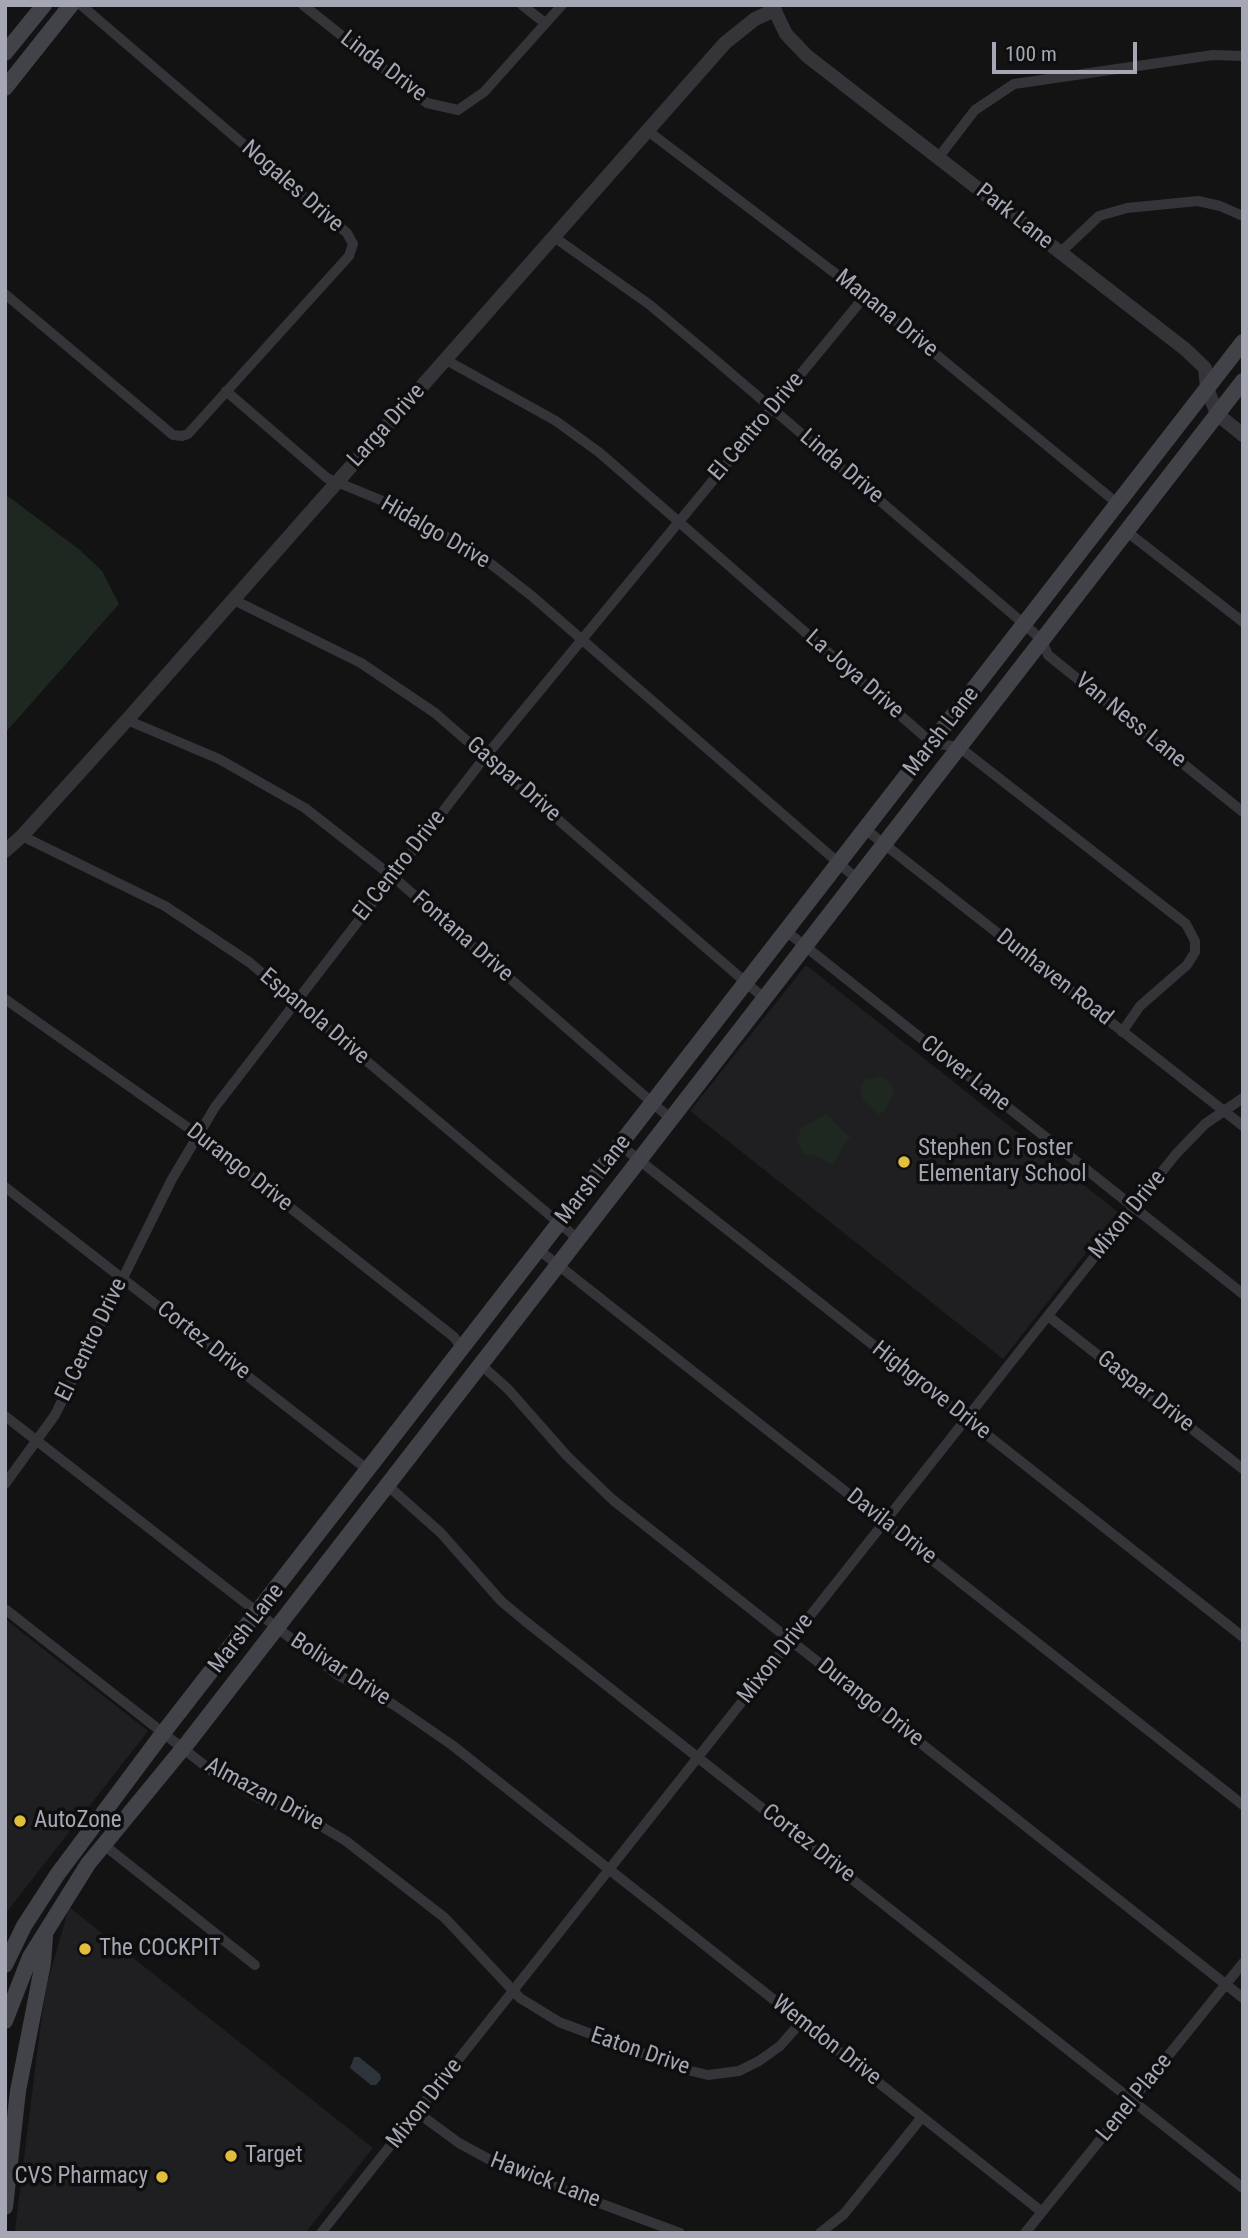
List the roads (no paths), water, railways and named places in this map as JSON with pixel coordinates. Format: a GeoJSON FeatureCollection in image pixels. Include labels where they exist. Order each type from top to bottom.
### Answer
{"type":"FeatureCollection","features":[{"type":"Feature","properties":{"kind":"main road"},"geometry":{"type":"LineString","coordinates":[[5,54],[44,5]]}},
{"type":"Feature","properties":{"kind":"main road"},"geometry":{"type":"LineString","coordinates":[[5,88],[71,5]]}},
{"type":"Feature","properties":{"kind":"main road","name":"Marsh Lane"},"geometry":{"type":"LineString","coordinates":[[5,1965],[32,1912],[163,1733],[1093,536],[1184,418],[1209,378],[1243,342]]}},
{"type":"Feature","properties":{"kind":"main road"},"geometry":{"type":"LineString","coordinates":[[1209,378],[1243,378]]}},
{"type":"Feature","properties":{"kind":"main road","name":"Marsh Lane"},"geometry":{"type":"LineString","coordinates":[[5,2021],[30,1957],[58,1909],[104,1845],[183,1749],[1243,378]]}},
{"type":"Feature","properties":{"kind":"main road"},"geometry":{"type":"LineString","coordinates":[[1184,418],[1195,414],[1217,414]]}},
{"type":"Feature","properties":{"kind":"main road"},"geometry":{"type":"LineString","coordinates":[[1093,536],[1126,531],[1118,503],[1134,505],[1152,498]]}},
{"type":"Feature","properties":{"kind":"main road"},"geometry":{"type":"LineString","coordinates":[[461,1349],[480,1364]]}},
{"type":"Feature","properties":{"kind":"main road"},"geometry":{"type":"LineString","coordinates":[[368,1470],[387,1485]]}},
{"type":"Feature","properties":{"kind":"main road"},"geometry":{"type":"LineString","coordinates":[[89,1834],[104,1845]]}},
{"type":"Feature","properties":{"kind":"main road"},"geometry":{"type":"LineString","coordinates":[[5,1940],[32,1912]]}},
{"type":"Feature","properties":{"kind":"main road"},"geometry":{"type":"LineString","coordinates":[[5,2207],[18,2091],[43,1963],[44,1937]]}},
{"type":"Feature","properties":{"kind":"street","name":"Nogales Drive"},"geometry":{"type":"LineString","coordinates":[[80,5],[347,233],[352,244],[349,256],[226,391]]}},
{"type":"Feature","properties":{"kind":"street","name":"Linda Drive"},"geometry":{"type":"LineString","coordinates":[[303,5],[427,103],[458,110],[492,83],[545,23]]}},
{"type":"Feature","properties":{"kind":"street"},"geometry":{"type":"LineString","coordinates":[[523,5],[545,23],[562,5]]}},
{"type":"Feature","properties":{"kind":"street","name":"Larga Drive"},"geometry":{"type":"LineString","coordinates":[[5,850],[23,836],[127,720],[725,43],[755,19],[778,7]]}},
{"type":"Feature","properties":{"kind":"street","name":"Park Lane"},"geometry":{"type":"LineString","coordinates":[[778,7],[786,34],[807,56],[1185,349],[1209,378],[1217,414]]}},
{"type":"Feature","properties":{"kind":"street"},"geometry":{"type":"LineString","coordinates":[[938,158],[975,110],[1014,84],[1213,55],[1243,56]]}},
{"type":"Feature","properties":{"kind":"street","name":"Manana Drive"},"geometry":{"type":"LineString","coordinates":[[648,131],[865,296],[1118,503]]}},
{"type":"Feature","properties":{"kind":"street"},"geometry":{"type":"LineString","coordinates":[[1060,252],[1099,216],[1127,208],[1198,201],[1220,206],[1243,216]]}},
{"type":"Feature","properties":{"kind":"street","name":"Linda Drive"},"geometry":{"type":"LineString","coordinates":[[554,237],[650,305],[1024,624]]}},
{"type":"Feature","properties":{"kind":"street"},"geometry":{"type":"LineString","coordinates":[[5,294],[173,435],[188,434],[226,391]]}},
{"type":"Feature","properties":{"kind":"street","name":"El Centro Drive"},"geometry":{"type":"LineString","coordinates":[[5,1484],[37,1442],[70,1387],[197,1134],[296,1001],[486,756],[865,296]]}},
{"type":"Feature","properties":{"kind":"street","name":"La Joya Drive"},"geometry":{"type":"LineString","coordinates":[[446,360],[556,421],[600,453],[932,743]]}},
{"type":"Feature","properties":{"kind":"street","name":"Hidalgo Drive"},"geometry":{"type":"LineString","coordinates":[[226,391],[327,478],[338,480],[395,506],[458,542],[533,597],[857,879]]}},
{"type":"Feature","properties":{"kind":"street"},"geometry":{"type":"LineString","coordinates":[[1217,414],[1243,435]]}},
{"type":"Feature","properties":{"kind":"street"},"geometry":{"type":"LineString","coordinates":[[1126,531],[1243,622]]}},
{"type":"Feature","properties":{"kind":"street","name":"Gaspar Drive"},"geometry":{"type":"LineString","coordinates":[[234,600],[361,663],[435,713],[765,999]]}},
{"type":"Feature","properties":{"kind":"street","name":"Van Ness Lane"},"geometry":{"type":"LineString","coordinates":[[1024,624],[1042,640],[1048,656],[1243,812]]}},
{"type":"Feature","properties":{"kind":"street","name":"Fontana Drive"},"geometry":{"type":"LineString","coordinates":[[127,720],[264,783],[305,807],[393,876],[671,1119]]}},
{"type":"Feature","properties":{"kind":"street"},"geometry":{"type":"LineString","coordinates":[[932,743],[959,747],[1192,932],[1195,952],[1188,965],[1140,1006],[1122,1032]]}},
{"type":"Feature","properties":{"kind":"street","name":"Dunhaven Road"},"geometry":{"type":"LineString","coordinates":[[865,829],[1243,1126]]}},
{"type":"Feature","properties":{"kind":"street","name":"Espanola Drive"},"geometry":{"type":"LineString","coordinates":[[23,836],[165,906],[249,962],[578,1239]]}},
{"type":"Feature","properties":{"kind":"street","name":"Clover Lane"},"geometry":{"type":"LineString","coordinates":[[786,931],[1243,1294]]}},
{"type":"Feature","properties":{"kind":"street","name":"Durango Drive"},"geometry":{"type":"LineString","coordinates":[[5,999],[197,1134],[454,1337],[461,1349]]}},
{"type":"Feature","properties":{"kind":"street","name":"Mixon Drive"},"geometry":{"type":"LineString","coordinates":[[322,2233],[1177,1154],[1222,1111],[1243,1098]]}},
{"type":"Feature","properties":{"kind":"street","name":"Highgrove Drive"},"geometry":{"type":"LineString","coordinates":[[620,1145],[1243,1637]]}},
{"type":"Feature","properties":{"kind":"street","name":"Cortez Drive"},"geometry":{"type":"LineString","coordinates":[[5,1187],[368,1470]]}},
{"type":"Feature","properties":{"kind":"street","name":"Davila Drive"},"geometry":{"type":"LineString","coordinates":[[539,1250],[1243,1805]]}},
{"type":"Feature","properties":{"kind":"street","name":"Gaspar Drive"},"geometry":{"type":"LineString","coordinates":[[1048,1316],[1243,1469]]}},
{"type":"Feature","properties":{"kind":"street","name":"Durango Drive"},"geometry":{"type":"LineString","coordinates":[[480,1364],[533,1414],[592,1482],[1243,1997]]}},
{"type":"Feature","properties":{"kind":"street","name":"Bolivar Drive"},"geometry":{"type":"LineString","coordinates":[[5,1416],[338,1675],[394,1705],[452,1745],[610,1870]]}},
{"type":"Feature","properties":{"kind":"street","name":"Cortez Drive"},"geometry":{"type":"LineString","coordinates":[[387,1485],[441,1534],[501,1601],[1243,2188]]}},
{"type":"Feature","properties":{"kind":"street","name":"Almazan Drive"},"geometry":{"type":"LineString","coordinates":[[5,1609],[183,1749],[234,1785],[304,1816],[346,1841],[445,1918],[513,1992]]}},
{"type":"Feature","properties":{"kind":"street"},"geometry":{"type":"LineString","coordinates":[[104,1845],[255,1965]]}},
{"type":"Feature","properties":{"kind":"street","name":"Wemdon Drive"},"geometry":{"type":"LineString","coordinates":[[610,1870],[1042,2212]]}},
{"type":"Feature","properties":{"kind":"street","name":"Lenel Place"},"geometry":{"type":"LineString","coordinates":[[1025,2233],[1243,1963]]}},
{"type":"Feature","properties":{"kind":"street","name":"Eaton Drive"},"geometry":{"type":"LineString","coordinates":[[513,1992],[559,2022],[687,2070],[708,2074],[739,2071],[759,2061],[780,2046],[802,2021]]}},
{"type":"Feature","properties":{"kind":"street","name":"Hawick Lane"},"geometry":{"type":"LineString","coordinates":[[418,2113],[459,2143],[505,2168],[680,2233]]}},
{"type":"Feature","properties":{"kind":"street"},"geometry":{"type":"LineString","coordinates":[[820,2233],[844,2214],[922,2117]]}},
{"type":"Feature","properties":{"kind":"place","name":"Stephen C Foster Elementary School"},"geometry":{"type":"Point","coordinates":[904,1162]}},
{"type":"Feature","properties":{"kind":"place","name":"AutoZone"},"geometry":{"type":"Point","coordinates":[20,1821]}},
{"type":"Feature","properties":{"kind":"place","name":"The COCKPIT"},"geometry":{"type":"Point","coordinates":[85,1949]}},
{"type":"Feature","properties":{"kind":"place","name":"Target"},"geometry":{"type":"Point","coordinates":[231,2156]}},
{"type":"Feature","properties":{"kind":"place","name":"CVS Pharmacy"},"geometry":{"type":"Point","coordinates":[162,2177]}}]}
